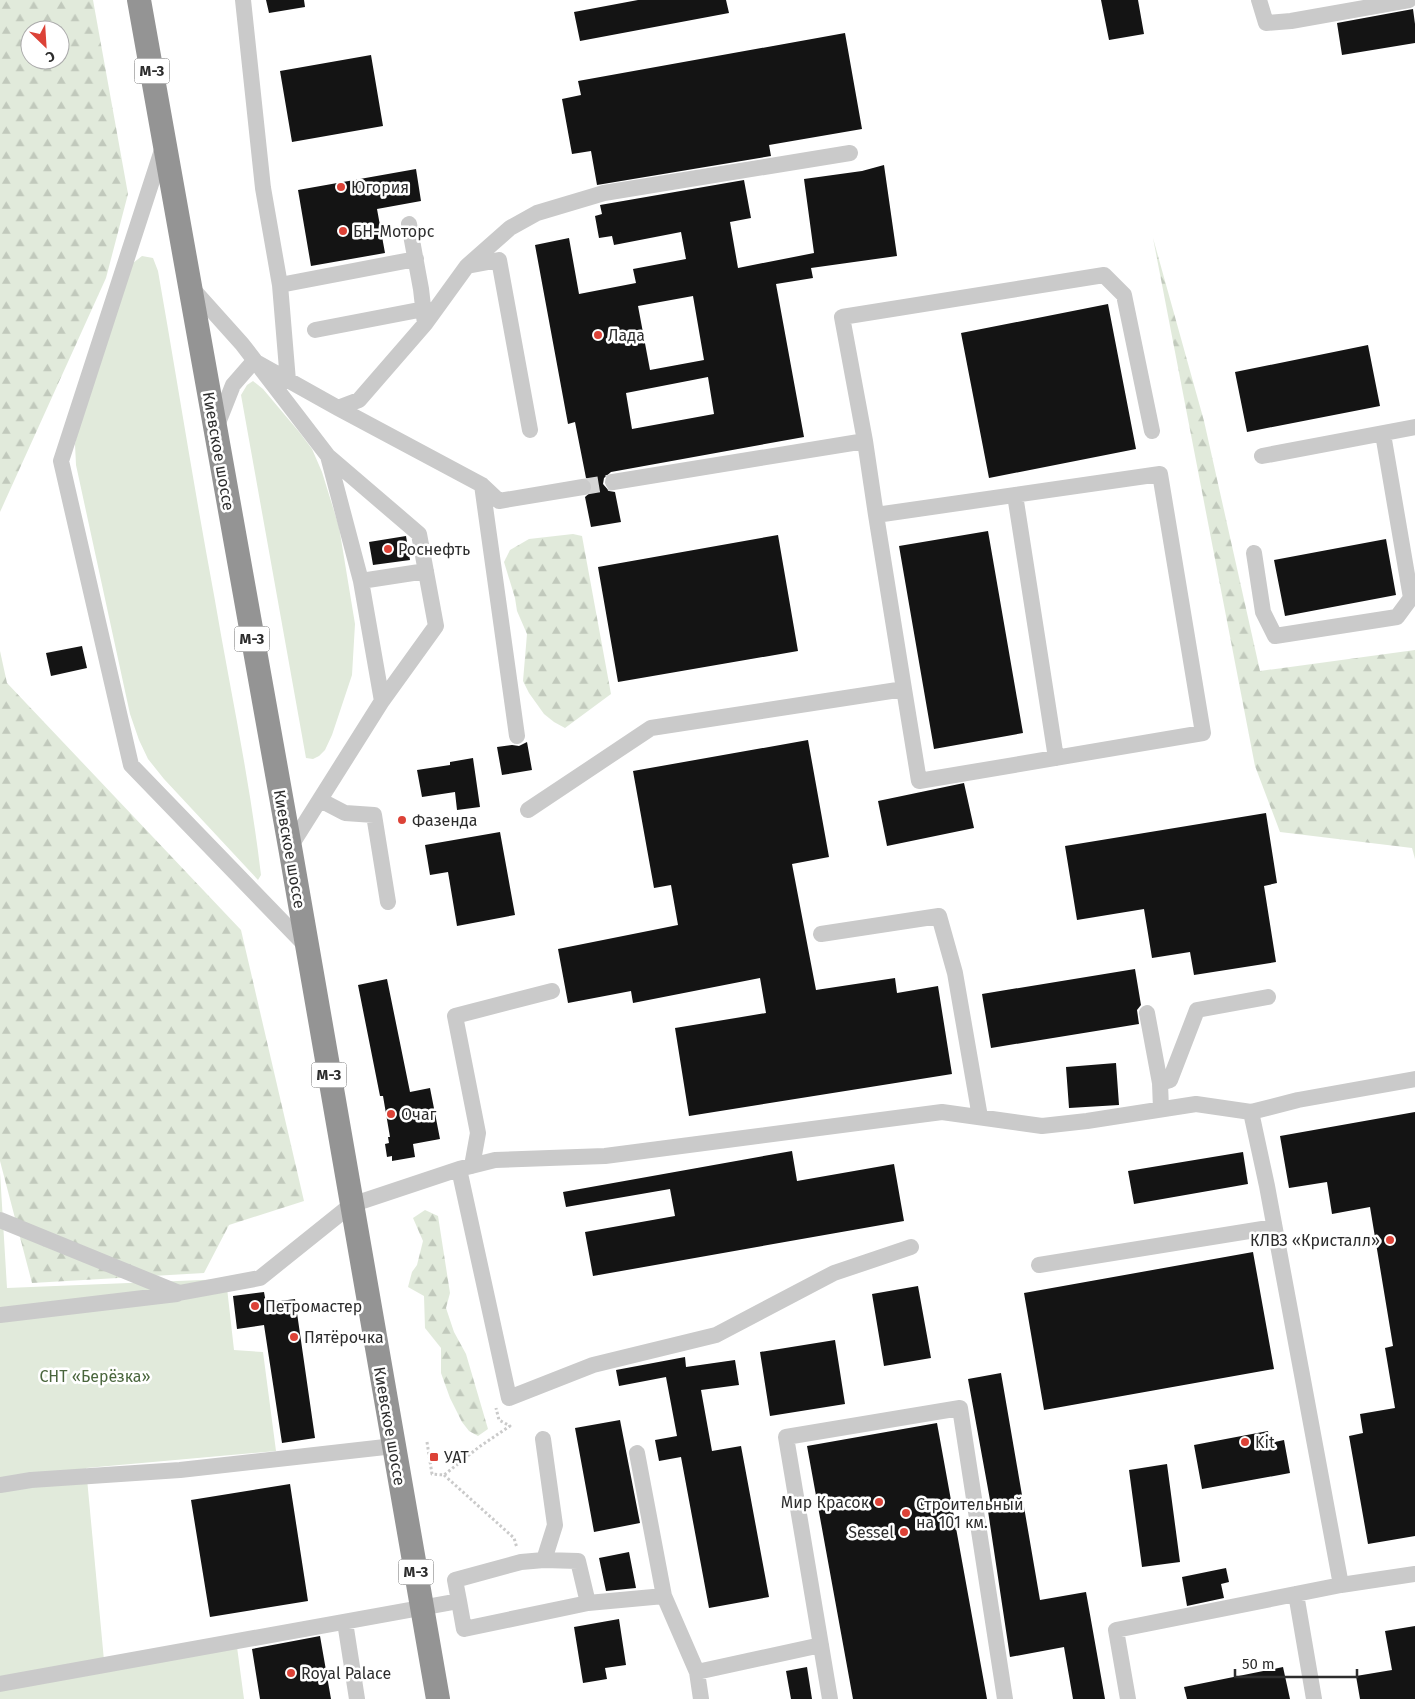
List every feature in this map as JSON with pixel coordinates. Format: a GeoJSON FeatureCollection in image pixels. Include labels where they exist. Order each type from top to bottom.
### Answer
{"type":"FeatureCollection","features":[{"type":"Feature","properties":{"kind":"highway","name":"Киевское шоссе"},"geometry":{"type":"LineString","coordinates":[[139,0],[290,847],[438,1699]]}},
{"type":"Feature","properties":{"kind":"street"},"geometry":{"type":"LineString","coordinates":[[244,0],[263,188],[280,286],[288,380]]}},
{"type":"Feature","properties":{"kind":"street"},"geometry":{"type":"LineString","coordinates":[[1259,0],[1266,23],[1291,21],[1409,0]]}},
{"type":"Feature","properties":{"kind":"street"},"geometry":{"type":"LineString","coordinates":[[164,142],[61,461],[131,766],[306,946]]}},
{"type":"Feature","properties":{"kind":"street"},"geometry":{"type":"LineString","coordinates":[[338,408],[359,400],[467,266],[510,228],[537,213],[604,192],[850,153]]}},
{"type":"Feature","properties":{"kind":"street"},"geometry":{"type":"LineString","coordinates":[[409,224],[425,317]]}},
{"type":"Feature","properties":{"kind":"street"},"geometry":{"type":"LineString","coordinates":[[280,286],[416,260]]}},
{"type":"Feature","properties":{"kind":"street"},"geometry":{"type":"LineString","coordinates":[[467,266],[499,260],[530,430]]}},
{"type":"Feature","properties":{"kind":"street"},"geometry":{"type":"LineString","coordinates":[[876,515],[1160,474],[1203,733],[919,781],[876,515],[866,441],[842,318],[1104,275],[1124,295],[1152,430]]}},
{"type":"Feature","properties":{"kind":"street"},"geometry":{"type":"LineString","coordinates":[[190,285],[242,344],[328,456],[419,534],[436,626],[382,701],[290,847]]}},
{"type":"Feature","properties":{"kind":"street"},"geometry":{"type":"LineString","coordinates":[[315,330],[425,317]]}},
{"type":"Feature","properties":{"kind":"street"},"geometry":{"type":"LineString","coordinates":[[254,361],[482,485],[499,501],[584,487]]}},
{"type":"Feature","properties":{"kind":"street"},"geometry":{"type":"LineString","coordinates":[[215,430],[233,385],[254,361]]}},
{"type":"Feature","properties":{"kind":"street"},"geometry":{"type":"LineString","coordinates":[[1262,456],[1415,427]]}},
{"type":"Feature","properties":{"kind":"street"},"geometry":{"type":"LineString","coordinates":[[1254,553],[1263,612],[1275,636],[1397,617],[1412,598],[1383,434]]}},
{"type":"Feature","properties":{"kind":"street"},"geometry":{"type":"LineString","coordinates":[[613,482],[866,441]]}},
{"type":"Feature","properties":{"kind":"street"},"geometry":{"type":"LineString","coordinates":[[328,456],[361,581],[382,701]]}},
{"type":"Feature","properties":{"kind":"street"},"geometry":{"type":"LineString","coordinates":[[482,485],[517,736]]}},
{"type":"Feature","properties":{"kind":"street"},"geometry":{"type":"LineString","coordinates":[[1015,495],[1056,758]]}},
{"type":"Feature","properties":{"kind":"street"},"geometry":{"type":"LineString","coordinates":[[361,581],[426,571]]}},
{"type":"Feature","properties":{"kind":"street"},"geometry":{"type":"LineString","coordinates":[[528,810],[651,728],[904,689]]}},
{"type":"Feature","properties":{"kind":"street"},"geometry":{"type":"LineString","coordinates":[[320,800],[345,813],[374,815],[388,902]]}},
{"type":"Feature","properties":{"kind":"street"},"geometry":{"type":"LineString","coordinates":[[820,934],[939,916],[955,972],[980,1118]]}},
{"type":"Feature","properties":{"kind":"street"},"geometry":{"type":"LineString","coordinates":[[552,991],[455,1016],[478,1133],[465,1167],[509,1398],[593,1365],[716,1335],[834,1273],[912,1247]]}},
{"type":"Feature","properties":{"kind":"street"},"geometry":{"type":"LineString","coordinates":[[1160,1083],[1170,1080],[1197,1010],[1268,997]]}},
{"type":"Feature","properties":{"kind":"street"},"geometry":{"type":"LineString","coordinates":[[1148,1013],[1160,1083],[1160,1109]]}},
{"type":"Feature","properties":{"kind":"street"},"geometry":{"type":"LineString","coordinates":[[0,1315],[179,1293],[260,1278],[351,1205],[465,1167],[495,1160],[605,1156],[942,1112],[1042,1126],[1196,1104],[1251,1112],[1298,1100],[1415,1079]]}},
{"type":"Feature","properties":{"kind":"street"},"geometry":{"type":"LineString","coordinates":[[1251,1112],[1341,1585]]}},
{"type":"Feature","properties":{"kind":"street"},"geometry":{"type":"LineString","coordinates":[[0,1220],[179,1293]]}},
{"type":"Feature","properties":{"kind":"street"},"geometry":{"type":"LineString","coordinates":[[1039,1265],[1274,1227]]}},
{"type":"Feature","properties":{"kind":"street"},"geometry":{"type":"LineString","coordinates":[[830,1699],[786,1437],[960,1408],[1005,1699]]}},
{"type":"Feature","properties":{"kind":"street"},"geometry":{"type":"LineString","coordinates":[[543,1439],[555,1525],[544,1560]]}},
{"type":"Feature","properties":{"kind":"street"},"geometry":{"type":"LineString","coordinates":[[0,1485],[31,1480],[180,1470],[394,1446]]}},
{"type":"Feature","properties":{"kind":"street"},"geometry":{"type":"LineString","coordinates":[[637,1453],[664,1596],[697,1672],[701,1699]]}},
{"type":"Feature","properties":{"kind":"street"},"geometry":{"type":"LineString","coordinates":[[588,1603],[578,1560],[521,1562],[455,1580],[464,1629],[588,1603],[664,1596]]}},
{"type":"Feature","properties":{"kind":"street"},"geometry":{"type":"LineString","coordinates":[[1128,1699],[1116,1630],[1341,1585],[1415,1574]]}},
{"type":"Feature","properties":{"kind":"street"},"geometry":{"type":"LineString","coordinates":[[1296,1594],[1314,1699]]}},
{"type":"Feature","properties":{"kind":"street"},"geometry":{"type":"LineString","coordinates":[[0,1684],[459,1601]]}},
{"type":"Feature","properties":{"kind":"street"},"geometry":{"type":"LineString","coordinates":[[345,1622],[357,1699]]}},
{"type":"Feature","properties":{"kind":"street"},"geometry":{"type":"LineString","coordinates":[[697,1672],[821,1645]]}},
{"type":"Feature","properties":{"kind":"path"},"geometry":{"type":"LineString","coordinates":[[444,1475],[479,1447],[510,1426],[499,1420],[495,1401]]}},
{"type":"Feature","properties":{"kind":"path"},"geometry":{"type":"LineString","coordinates":[[427,1442],[432,1474],[444,1475],[514,1538],[521,1562]]}},
{"type":"Feature","properties":{"kind":"green space"},"geometry":{"type":"Polygon","coordinates":[[[0,0],[93,0],[128,194],[106,278],[0,512],[0,0]]]}},
{"type":"Feature","properties":{"kind":"green space"},"geometry":{"type":"Polygon","coordinates":[[[1153,238],[1204,421],[1260,671],[1415,650],[1415,859],[1412,848],[1280,832],[1255,766],[1153,238]]]}},
{"type":"Feature","properties":{"kind":"green space"},"geometry":{"type":"Polygon","coordinates":[[[142,256],[153,258],[158,271],[251,805],[261,875],[258,880],[164,779],[148,759],[139,740],[130,714],[76,465],[75,444],[80,422],[133,263],[142,256]]]}},
{"type":"Feature","properties":{"kind":"green space"},"geometry":{"type":"Polygon","coordinates":[[[253,381],[263,389],[300,433],[312,449],[322,472],[339,527],[355,624],[352,675],[332,735],[325,750],[313,759],[306,758],[241,395],[247,385],[253,381]]]}},
{"type":"Feature","properties":{"kind":"green space"},"geometry":{"type":"Polygon","coordinates":[[[573,534],[582,536],[611,694],[565,728],[544,714],[523,681],[527,634],[517,611],[504,562],[510,550],[529,539],[573,534]]]}},
{"type":"Feature","properties":{"kind":"green space"},"geometry":{"type":"Polygon","coordinates":[[[0,651],[7,683],[241,930],[304,1201],[229,1225],[204,1273],[32,1283],[0,1161],[0,651]]]}},
{"type":"Feature","properties":{"kind":"green space","name":"СНТ «Берёзка»"},"geometry":{"type":"Polygon","coordinates":[[[0,1172],[7,1288],[226,1279],[234,1350],[263,1352],[276,1451],[86,1468],[105,1671],[237,1647],[244,1699],[0,1699],[0,1172]]]}},
{"type":"Feature","properties":{"kind":"green space"},"geometry":{"type":"Polygon","coordinates":[[[425,1210],[438,1216],[450,1293],[446,1308],[454,1332],[466,1354],[488,1429],[478,1436],[469,1431],[462,1422],[450,1398],[441,1373],[441,1348],[425,1328],[424,1296],[408,1287],[412,1272],[417,1265],[423,1241],[413,1218],[425,1210]]]}},
{"type":"Feature","properties":{"kind":"building"},"geometry":{"type":"Polygon","coordinates":[[[266,0],[304,0],[305,7],[269,13],[266,0]]]}},
{"type":"Feature","properties":{"kind":"building"},"geometry":{"type":"Polygon","coordinates":[[[638,0],[726,0],[729,13],[580,41],[574,12],[638,0]]]}},
{"type":"Feature","properties":{"kind":"building"},"geometry":{"type":"Polygon","coordinates":[[[1101,0],[1138,0],[1144,34],[1109,40],[1101,0]]]}},
{"type":"Feature","properties":{"kind":"building"},"geometry":{"type":"Polygon","coordinates":[[[1413,9],[1415,43],[1342,55],[1337,23],[1413,9]]]}},
{"type":"Feature","properties":{"kind":"building"},"geometry":{"type":"Polygon","coordinates":[[[845,33],[862,129],[769,145],[771,156],[597,185],[591,151],[572,154],[562,99],[581,95],[578,81],[845,33]]]}},
{"type":"Feature","properties":{"kind":"building"},"geometry":{"type":"Polygon","coordinates":[[[371,55],[383,126],[292,142],[280,71],[371,55]]]}},
{"type":"Feature","properties":{"kind":"building"},"geometry":{"type":"Polygon","coordinates":[[[884,165],[897,256],[811,268],[813,278],[776,284],[804,437],[611,472],[604,478],[603,484],[609,491],[615,492],[621,522],[591,527],[585,497],[592,491],[593,485],[586,478],[575,422],[568,424],[535,245],[569,238],[579,294],[636,283],[633,269],[686,259],[681,232],[614,245],[612,236],[599,238],[595,216],[602,214],[600,205],[744,180],[751,218],[730,222],[738,268],[814,253],[804,179],[862,171],[884,165]],[[693,296],[638,306],[650,370],[704,360],[693,296]],[[708,377],[626,393],[632,429],[714,414],[708,377]]]}},
{"type":"Feature","properties":{"kind":"building","name":"БН-Моторс"},"geometry":{"type":"Polygon","coordinates":[[[416,169],[421,201],[377,209],[385,253],[311,266],[298,190],[416,169]]]}},
{"type":"Feature","properties":{"kind":"building"},"geometry":{"type":"Polygon","coordinates":[[[1108,304],[1136,449],[989,478],[961,333],[1108,304]]]}},
{"type":"Feature","properties":{"kind":"building"},"geometry":{"type":"Polygon","coordinates":[[[1368,345],[1380,406],[1247,432],[1235,372],[1368,345]]]}},
{"type":"Feature","properties":{"kind":"building"},"geometry":{"type":"Polygon","coordinates":[[[988,531],[1023,733],[934,749],[899,546],[988,531]]]}},
{"type":"Feature","properties":{"kind":"building"},"geometry":{"type":"Polygon","coordinates":[[[778,535],[798,651],[618,682],[598,567],[778,535]]]}},
{"type":"Feature","properties":{"kind":"building"},"geometry":{"type":"Polygon","coordinates":[[[406,536],[410,560],[373,565],[369,542],[406,536]]]}},
{"type":"Feature","properties":{"kind":"building"},"geometry":{"type":"Polygon","coordinates":[[[1386,539],[1396,595],[1285,616],[1274,560],[1386,539]]]}},
{"type":"Feature","properties":{"kind":"building"},"geometry":{"type":"Polygon","coordinates":[[[82,646],[87,668],[51,676],[46,653],[82,646]]]}},
{"type":"Feature","properties":{"kind":"building"},"geometry":{"type":"Polygon","coordinates":[[[808,740],[829,857],[792,864],[816,990],[895,978],[897,993],[938,986],[952,1074],[689,1116],[675,1028],[766,1013],[760,978],[633,1003],[631,991],[568,1003],[558,949],[678,925],[671,885],[654,888],[633,771],[808,740]]]}},
{"type":"Feature","properties":{"kind":"building"},"geometry":{"type":"Polygon","coordinates":[[[527,742],[532,770],[502,775],[497,747],[519,746],[527,742]]]}},
{"type":"Feature","properties":{"kind":"building"},"geometry":{"type":"Polygon","coordinates":[[[473,758],[480,807],[457,810],[455,792],[422,797],[417,770],[450,765],[450,762],[473,758]]]}},
{"type":"Feature","properties":{"kind":"building"},"geometry":{"type":"Polygon","coordinates":[[[964,783],[974,828],[887,846],[878,801],[964,783]]]}},
{"type":"Feature","properties":{"kind":"building"},"geometry":{"type":"Polygon","coordinates":[[[1266,813],[1277,883],[1264,886],[1276,962],[1194,975],[1190,952],[1152,958],[1144,909],[1077,920],[1065,846],[1266,813]]]}},
{"type":"Feature","properties":{"kind":"building"},"geometry":{"type":"Polygon","coordinates":[[[500,832],[515,915],[457,926],[448,872],[430,875],[425,845],[500,832]]]}},
{"type":"Feature","properties":{"kind":"building"},"geometry":{"type":"Polygon","coordinates":[[[1135,969],[1141,1005],[1137,1010],[1139,1024],[991,1048],[982,994],[1135,969]]]}},
{"type":"Feature","properties":{"kind":"building"},"geometry":{"type":"Polygon","coordinates":[[[387,979],[410,1092],[430,1088],[440,1139],[413,1144],[415,1157],[392,1161],[392,1156],[387,1157],[385,1144],[389,1143],[388,1137],[390,1137],[383,1096],[380,1096],[358,985],[387,979]]]}},
{"type":"Feature","properties":{"kind":"building"},"geometry":{"type":"Polygon","coordinates":[[[1116,1063],[1119,1105],[1069,1108],[1066,1067],[1116,1063]]]}},
{"type":"Feature","properties":{"kind":"building"},"geometry":{"type":"Polygon","coordinates":[[[1415,1112],[1415,1536],[1368,1544],[1349,1436],[1363,1433],[1360,1414],[1395,1408],[1385,1348],[1393,1346],[1370,1207],[1332,1214],[1327,1182],[1289,1188],[1280,1136],[1415,1112]]]}},
{"type":"Feature","properties":{"kind":"building"},"geometry":{"type":"Polygon","coordinates":[[[792,1151],[797,1181],[894,1164],[904,1221],[593,1276],[585,1232],[675,1216],[670,1189],[566,1207],[563,1192],[792,1151]]]}},
{"type":"Feature","properties":{"kind":"building"},"geometry":{"type":"Polygon","coordinates":[[[1243,1152],[1248,1184],[1134,1204],[1128,1171],[1243,1152]]]}},
{"type":"Feature","properties":{"kind":"building"},"geometry":{"type":"Polygon","coordinates":[[[1253,1252],[1274,1369],[1044,1410],[1024,1293],[1253,1252]]]}},
{"type":"Feature","properties":{"kind":"building"},"geometry":{"type":"Polygon","coordinates":[[[918,1286],[931,1358],[884,1366],[872,1294],[918,1286]]]}},
{"type":"Feature","properties":{"kind":"building"},"geometry":{"type":"Polygon","coordinates":[[[264,1292],[266,1303],[295,1299],[315,1438],[282,1443],[264,1325],[237,1329],[233,1296],[264,1292]]]}},
{"type":"Feature","properties":{"kind":"building"},"geometry":{"type":"Polygon","coordinates":[[[835,1340],[845,1404],[770,1416],[760,1352],[835,1340]]]}},
{"type":"Feature","properties":{"kind":"building"},"geometry":{"type":"Polygon","coordinates":[[[685,1357],[686,1367],[735,1360],[739,1385],[701,1390],[712,1451],[741,1446],[769,1597],[709,1608],[681,1457],[659,1461],[655,1440],[677,1436],[666,1377],[619,1386],[616,1370],[685,1357]]]}},
{"type":"Feature","properties":{"kind":"building"},"geometry":{"type":"Polygon","coordinates":[[[1001,1373],[1040,1600],[1086,1592],[1105,1699],[1073,1699],[1064,1647],[1010,1657],[988,1511],[992,1511],[968,1379],[1001,1373]]]}},
{"type":"Feature","properties":{"kind":"building"},"geometry":{"type":"Polygon","coordinates":[[[620,1420],[640,1523],[594,1532],[575,1428],[620,1420]]]}},
{"type":"Feature","properties":{"kind":"building"},"geometry":{"type":"Polygon","coordinates":[[[937,1423],[987,1699],[853,1699],[807,1446],[937,1423]]]}},
{"type":"Feature","properties":{"kind":"building"},"geometry":{"type":"Polygon","coordinates":[[[1268,1431],[1270,1443],[1284,1440],[1290,1473],[1202,1489],[1194,1445],[1268,1431]]]}},
{"type":"Feature","properties":{"kind":"building"},"geometry":{"type":"Polygon","coordinates":[[[1167,1464],[1180,1562],[1142,1567],[1129,1470],[1167,1464]]]}},
{"type":"Feature","properties":{"kind":"building"},"geometry":{"type":"Polygon","coordinates":[[[290,1484],[308,1601],[210,1617],[191,1500],[290,1484]]]}},
{"type":"Feature","properties":{"kind":"building"},"geometry":{"type":"Polygon","coordinates":[[[629,1552],[636,1588],[606,1591],[599,1558],[629,1552]]]}},
{"type":"Feature","properties":{"kind":"building"},"geometry":{"type":"Polygon","coordinates":[[[1226,1568],[1229,1582],[1221,1584],[1224,1598],[1187,1606],[1182,1577],[1226,1568]]]}},
{"type":"Feature","properties":{"kind":"building"},"geometry":{"type":"Polygon","coordinates":[[[619,1619],[626,1665],[605,1668],[607,1679],[583,1683],[574,1627],[619,1619]]]}},
{"type":"Feature","properties":{"kind":"building"},"geometry":{"type":"Polygon","coordinates":[[[1415,1626],[1415,1699],[1360,1699],[1356,1676],[1392,1670],[1385,1631],[1415,1626]]]}},
{"type":"Feature","properties":{"kind":"building","name":"Royal Palace"},"geometry":{"type":"Polygon","coordinates":[[[320,1636],[331,1699],[260,1699],[252,1649],[320,1636]]]}},
{"type":"Feature","properties":{"kind":"building"},"geometry":{"type":"Polygon","coordinates":[[[807,1667],[812,1699],[791,1699],[786,1671],[807,1667]]]}},
{"type":"Feature","properties":{"kind":"building"},"geometry":{"type":"Polygon","coordinates":[[[1283,1667],[1290,1699],[1187,1699],[1184,1687],[1283,1667]]]}},
{"type":"Feature","properties":{"kind":"tunnel"},"geometry":{"type":"LineString","coordinates":[[583,487],[613,482]]}},
{"type":"Feature","properties":{"kind":"place","name":"Югория"},"geometry":{"type":"Point","coordinates":[341,187]}},
{"type":"Feature","properties":{"kind":"place","name":"БН-Моторс"},"geometry":{"type":"Point","coordinates":[343,231]}},
{"type":"Feature","properties":{"kind":"place","name":"Лада"},"geometry":{"type":"Point","coordinates":[598,335]}},
{"type":"Feature","properties":{"kind":"place","name":"Роснефть"},"geometry":{"type":"Point","coordinates":[388,549]}},
{"type":"Feature","properties":{"kind":"place","name":"Фазенда"},"geometry":{"type":"Point","coordinates":[402,820]}},
{"type":"Feature","properties":{"kind":"place","name":"Очаг"},"geometry":{"type":"Point","coordinates":[391,1114]}},
{"type":"Feature","properties":{"kind":"place","name":"КЛВЗ «Кристалл»"},"geometry":{"type":"Point","coordinates":[1390,1240]}},
{"type":"Feature","properties":{"kind":"place","name":"Петромастер"},"geometry":{"type":"Point","coordinates":[255,1306]}},
{"type":"Feature","properties":{"kind":"place","name":"Пятёрочка"},"geometry":{"type":"Point","coordinates":[294,1337]}},
{"type":"Feature","properties":{"kind":"place","name":"Kit"},"geometry":{"type":"Point","coordinates":[1245,1442]}},
{"type":"Feature","properties":{"kind":"place","name":"УАТ"},"geometry":{"type":"Point","coordinates":[434,1457]}},
{"type":"Feature","properties":{"kind":"place","name":"Мир Красок"},"geometry":{"type":"Point","coordinates":[879,1502]}},
{"type":"Feature","properties":{"kind":"place","name":"Строительный на 101 км."},"geometry":{"type":"Point","coordinates":[906,1513]}},
{"type":"Feature","properties":{"kind":"place","name":"Sessel"},"geometry":{"type":"Point","coordinates":[904,1532]}},
{"type":"Feature","properties":{"kind":"place","name":"Royal Palace"},"geometry":{"type":"Point","coordinates":[291,1673]}}]}
